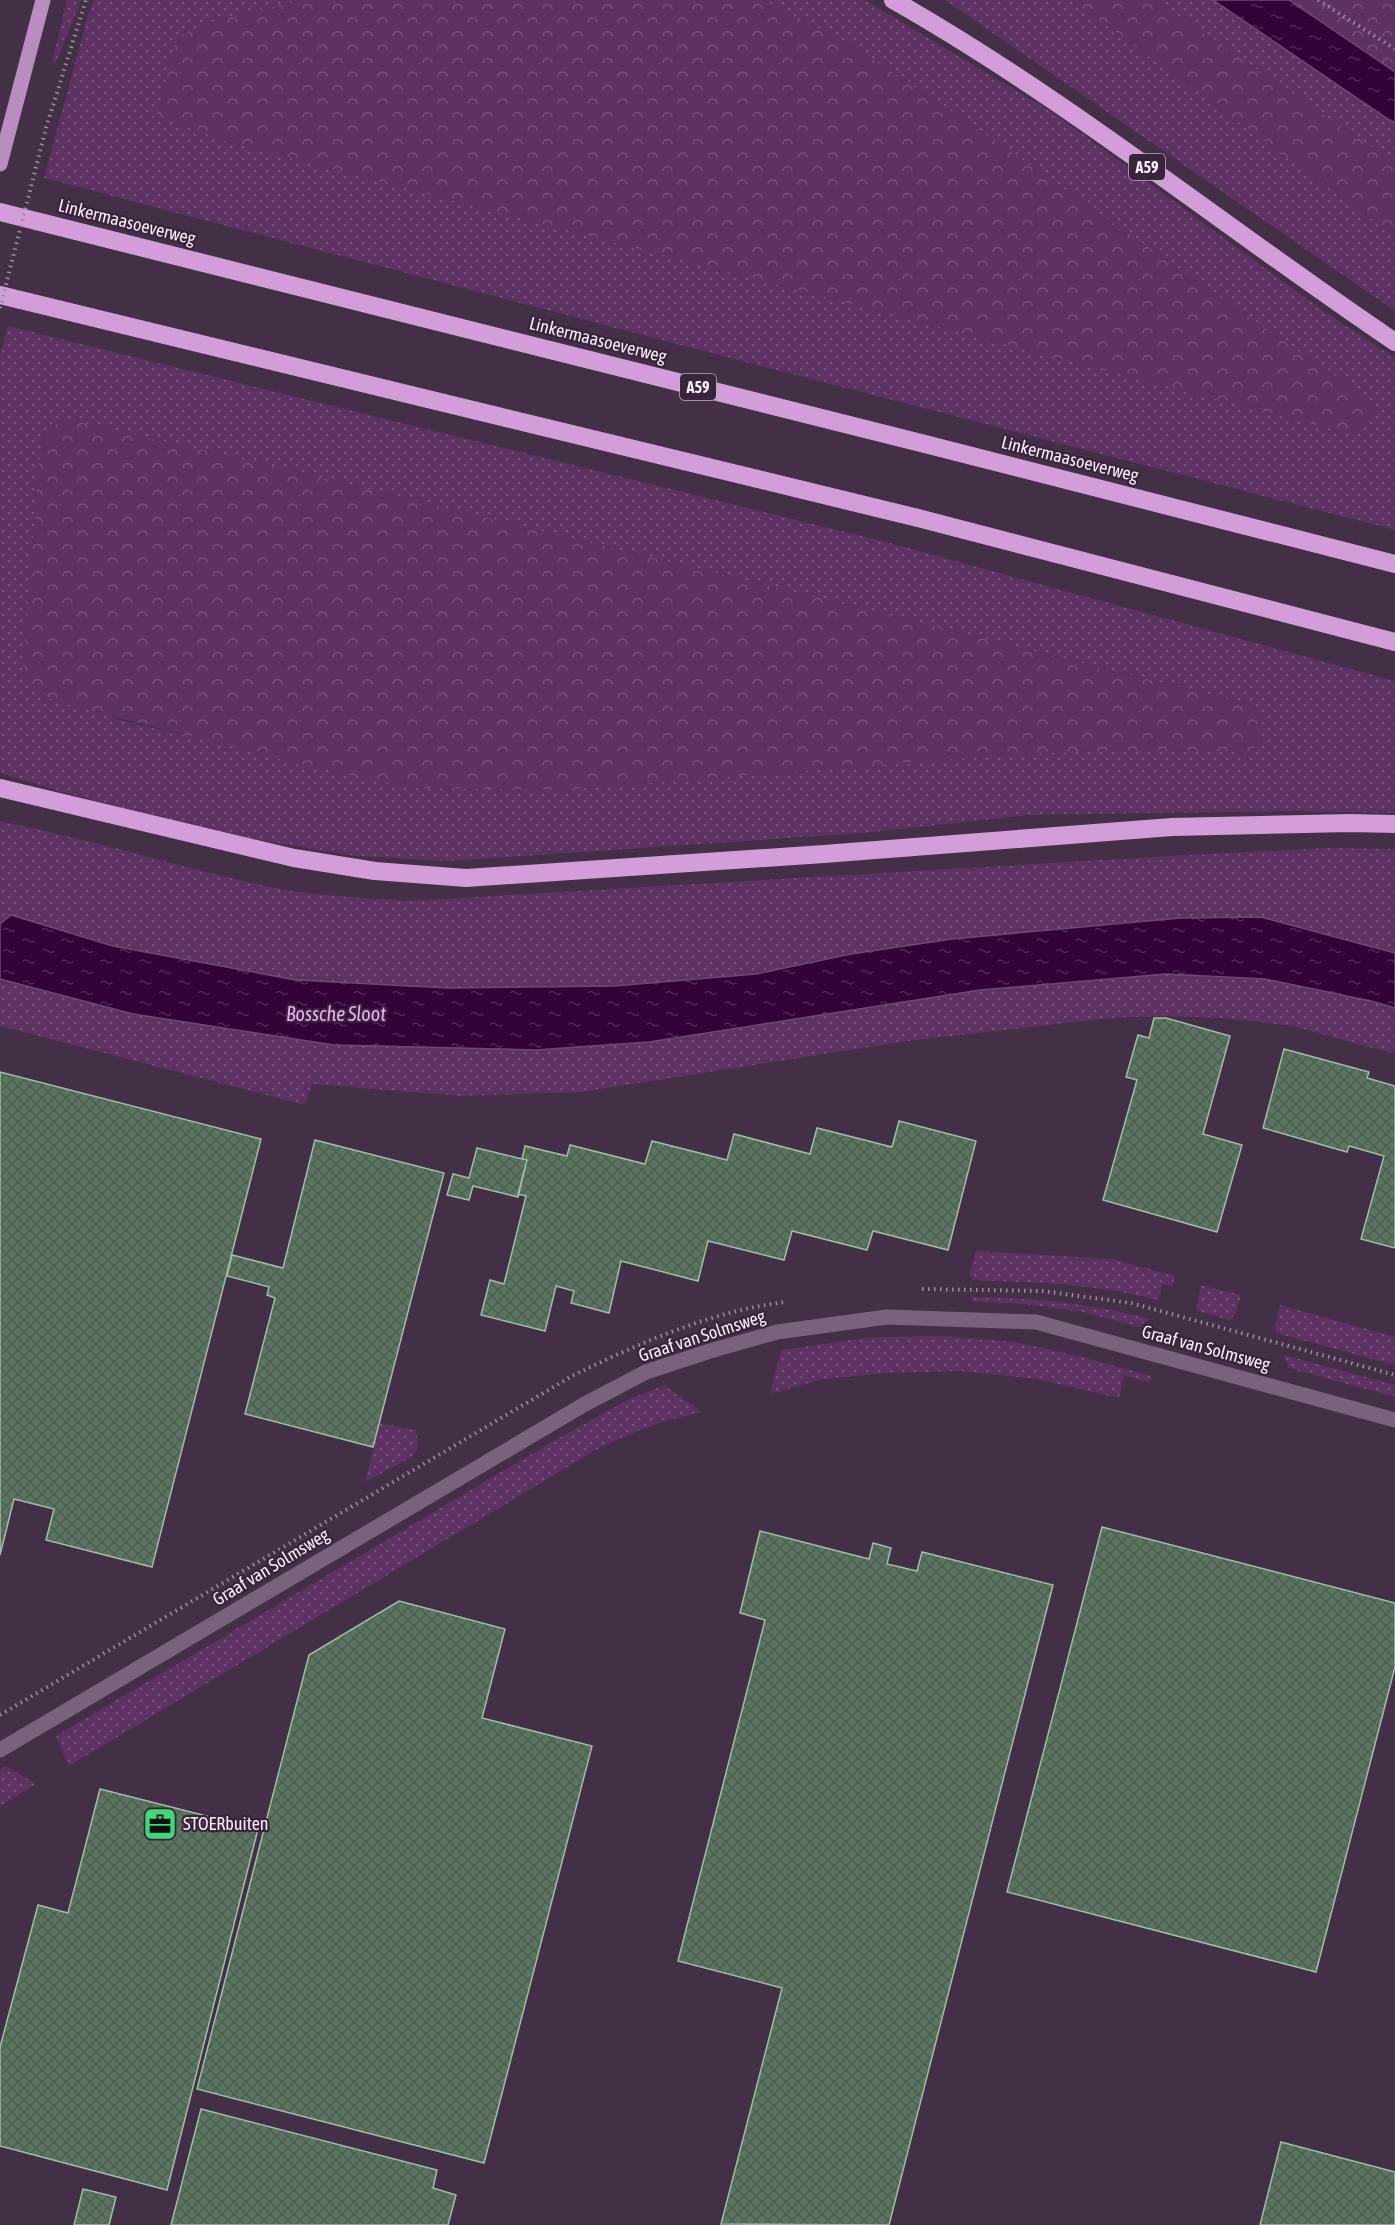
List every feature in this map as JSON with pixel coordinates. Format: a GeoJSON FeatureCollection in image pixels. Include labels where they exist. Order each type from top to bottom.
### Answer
{"type":"FeatureCollection","features":[{"type":"Feature","properties":{"kind":"highway","name":"A59"},"geometry":{"type":"LineString","coordinates":[[893,0],[1036,88],[1323,294],[1395,342]]}},
{"type":"Feature","properties":{"kind":"highway","name":"Linkermaasoeverweg"},"geometry":{"type":"LineString","coordinates":[[0,212],[936,446],[1395,564]]}},
{"type":"Feature","properties":{"kind":"highway"},"geometry":{"type":"LineString","coordinates":[[0,295],[918,518],[1395,642]]}},
{"type":"Feature","properties":{"kind":"highway"},"geometry":{"type":"LineString","coordinates":[[0,788],[294,858],[375,871],[466,878],[824,854],[1172,827],[1395,824]]}},
{"type":"Feature","properties":{"kind":"main road"},"geometry":{"type":"LineString","coordinates":[[0,164],[43,0]]}},
{"type":"Feature","properties":{"kind":"street","name":"Graaf van Solmsweg"},"geometry":{"type":"LineString","coordinates":[[0,1750],[585,1404],[646,1372],[777,1332],[887,1317],[1036,1322],[1395,1420]]}},
{"type":"Feature","properties":{"kind":"path"},"geometry":{"type":"LineString","coordinates":[[0,308],[46,128],[86,0]]}},
{"type":"Feature","properties":{"kind":"path"},"geometry":{"type":"LineString","coordinates":[[1318,0],[1395,49]]}},
{"type":"Feature","properties":{"kind":"path"},"geometry":{"type":"LineString","coordinates":[[916,1289],[1042,1291],[1131,1303],[1395,1375]]}},
{"type":"Feature","properties":{"kind":"path"},"geometry":{"type":"LineString","coordinates":[[0,1716],[572,1376],[639,1343],[701,1321],[772,1303],[794,1301]]}},
{"type":"Feature","properties":{"kind":"green space"},"geometry":{"type":"Polygon","coordinates":[[[67,0],[81,0],[56,63],[52,62],[67,0]]]}},
{"type":"Feature","properties":{"kind":"green space"},"geometry":{"type":"Polygon","coordinates":[[[94,0],[306,0],[222,19],[176,39],[221,140],[1343,432],[1353,430],[1374,407],[1355,390],[960,117],[853,46],[763,0],[865,0],[1055,114],[1325,312],[1395,358],[1395,530],[44,178],[94,0]]]}},
{"type":"Feature","properties":{"kind":"green space"},"geometry":{"type":"Polygon","coordinates":[[[306,0],[763,0],[853,46],[960,117],[1355,390],[1374,407],[1373,418],[1353,430],[1343,432],[221,140],[157,115],[176,39],[222,19],[306,0]]]}},
{"type":"Feature","properties":{"kind":"green space"},"geometry":{"type":"Polygon","coordinates":[[[945,0],[1072,0],[1395,236],[1395,311],[945,0]]]}},
{"type":"Feature","properties":{"kind":"green space"},"geometry":{"type":"Polygon","coordinates":[[[1072,0],[1155,0],[1395,163],[1395,236],[1072,0]]]}},
{"type":"Feature","properties":{"kind":"green space"},"geometry":{"type":"Polygon","coordinates":[[[1155,0],[1213,0],[1395,124],[1395,163],[1155,0]]]}},
{"type":"Feature","properties":{"kind":"green space"},"geometry":{"type":"Polygon","coordinates":[[[1289,0],[1395,0],[1395,72],[1289,0]]]}},
{"type":"Feature","properties":{"kind":"green space"},"geometry":{"type":"Polygon","coordinates":[[[8,326],[890,543],[1395,681],[1395,813],[1282,811],[1029,815],[864,833],[448,861],[355,856],[219,833],[66,793],[0,773],[0,355],[8,326]],[[66,419],[54,424],[39,462],[23,663],[24,676],[120,720],[411,788],[560,790],[1016,754],[1130,750],[1226,751],[1251,754],[1256,706],[298,472],[66,419]]]}},
{"type":"Feature","properties":{"kind":"green space"},"geometry":{"type":"Polygon","coordinates":[[[66,419],[298,472],[1255,706],[1260,724],[1259,737],[1251,754],[1226,751],[1130,750],[1016,754],[560,790],[411,788],[283,760],[53,701],[24,676],[23,663],[41,447],[48,431],[66,419]]]}},
{"type":"Feature","properties":{"kind":"green space"},"geometry":{"type":"Polygon","coordinates":[[[0,821],[265,886],[317,894],[406,901],[1171,856],[1327,848],[1395,849],[1395,953],[1261,917],[851,954],[756,974],[614,986],[448,988],[296,980],[112,946],[11,915],[0,924],[0,821]]]}},
{"type":"Feature","properties":{"kind":"green space"},"geometry":{"type":"Polygon","coordinates":[[[1166,974],[1265,979],[1395,1008],[1395,1054],[1292,1026],[1225,1018],[1167,1016],[1109,1018],[908,1041],[582,1092],[461,1096],[312,1084],[305,1105],[0,1026],[0,979],[133,1014],[334,1045],[536,1050],[980,990],[1166,974]]]}},
{"type":"Feature","properties":{"kind":"green space"},"geometry":{"type":"Polygon","coordinates":[[[976,1251],[1111,1259],[1175,1276],[1172,1286],[1163,1284],[1158,1300],[1065,1284],[973,1280],[969,1275],[976,1251]]]}},
{"type":"Feature","properties":{"kind":"green space"},"geometry":{"type":"Polygon","coordinates":[[[1201,1285],[1241,1295],[1236,1313],[1230,1320],[1196,1311],[1201,1285]]]}},
{"type":"Feature","properties":{"kind":"green space"},"geometry":{"type":"Polygon","coordinates":[[[971,1297],[1061,1302],[1150,1319],[1138,1327],[1083,1312],[1024,1304],[971,1301],[971,1297]]]}},
{"type":"Feature","properties":{"kind":"green space"},"geometry":{"type":"Polygon","coordinates":[[[1280,1305],[1395,1337],[1395,1365],[1276,1333],[1275,1327],[1280,1305]]]}},
{"type":"Feature","properties":{"kind":"green space"},"geometry":{"type":"Polygon","coordinates":[[[945,1336],[1015,1342],[1083,1357],[1151,1376],[1149,1382],[1124,1375],[1119,1398],[1036,1379],[960,1371],[888,1373],[823,1379],[770,1394],[781,1350],[872,1337],[945,1336]]]}},
{"type":"Feature","properties":{"kind":"green space"},"geometry":{"type":"Polygon","coordinates":[[[1284,1355],[1395,1385],[1395,1397],[1289,1368],[1284,1355]]]}},
{"type":"Feature","properties":{"kind":"green space"},"geometry":{"type":"Polygon","coordinates":[[[664,1385],[702,1412],[646,1428],[594,1451],[69,1766],[56,1736],[557,1439],[626,1401],[664,1385]]]}},
{"type":"Feature","properties":{"kind":"green space"},"geometry":{"type":"Polygon","coordinates":[[[380,1423],[416,1430],[418,1446],[412,1457],[365,1482],[380,1423]]]}},
{"type":"Feature","properties":{"kind":"green space"},"geometry":{"type":"Polygon","coordinates":[[[6,1766],[36,1784],[0,1806],[0,1770],[6,1766]]]}},
{"type":"Feature","properties":{"kind":"water"},"geometry":{"type":"Polygon","coordinates":[[[1213,0],[1289,0],[1395,72],[1395,124],[1213,0]]]}},
{"type":"Feature","properties":{"kind":"water","name":"Bossche Sloot"},"geometry":{"type":"Polygon","coordinates":[[[11,915],[113,946],[296,980],[448,988],[614,986],[756,974],[851,954],[952,939],[1180,918],[1261,917],[1395,953],[1395,1008],[1265,979],[1166,974],[980,990],[649,1042],[536,1050],[334,1045],[133,1014],[0,979],[0,924],[11,915]]]}},
{"type":"Feature","properties":{"kind":"building"},"geometry":{"type":"Polygon","coordinates":[[[1154,1018],[1166,1018],[1230,1036],[1203,1134],[1242,1145],[1217,1232],[1103,1200],[1137,1080],[1126,1077],[1138,1035],[1149,1038],[1154,1018]]]}},
{"type":"Feature","properties":{"kind":"building"},"geometry":{"type":"Polygon","coordinates":[[[1284,1049],[1369,1072],[1367,1078],[1395,1086],[1395,1248],[1361,1239],[1384,1156],[1349,1146],[1347,1152],[1263,1128],[1284,1049]]]}},
{"type":"Feature","properties":{"kind":"building"},"geometry":{"type":"Polygon","coordinates":[[[0,1072],[261,1139],[152,1567],[46,1540],[54,1509],[14,1499],[0,1555],[0,1072]]]}},
{"type":"Feature","properties":{"kind":"building"},"geometry":{"type":"Polygon","coordinates":[[[899,1121],[976,1141],[948,1250],[873,1231],[867,1250],[792,1231],[784,1260],[708,1241],[698,1281],[621,1261],[609,1313],[571,1303],[574,1291],[556,1286],[545,1331],[481,1315],[490,1280],[504,1284],[526,1196],[518,1194],[527,1160],[522,1159],[525,1146],[567,1156],[570,1145],[645,1164],[652,1141],[727,1160],[734,1134],[810,1154],[817,1128],[892,1147],[899,1121]]]}},
{"type":"Feature","properties":{"kind":"building"},"geometry":{"type":"Polygon","coordinates":[[[315,1140],[444,1173],[373,1447],[245,1414],[275,1298],[267,1295],[269,1287],[227,1276],[232,1255],[283,1268],[315,1140]]]}},
{"type":"Feature","properties":{"kind":"building"},"geometry":{"type":"Polygon","coordinates":[[[477,1148],[527,1160],[518,1197],[473,1186],[469,1200],[447,1195],[453,1174],[469,1178],[477,1148]]]}},
{"type":"Feature","properties":{"kind":"building"},"geometry":{"type":"Polygon","coordinates":[[[1102,1527],[1395,1603],[1395,1667],[1316,1972],[1007,1892],[1102,1527]]]}},
{"type":"Feature","properties":{"kind":"building"},"geometry":{"type":"Polygon","coordinates":[[[760,1531],[869,1559],[873,1543],[891,1548],[887,1564],[917,1571],[922,1552],[1053,1585],[889,2225],[721,2224],[782,1988],[678,1961],[765,1620],[740,1613],[760,1531]]]}},
{"type":"Feature","properties":{"kind":"building"},"geometry":{"type":"Polygon","coordinates":[[[399,1601],[505,1629],[482,1718],[592,1746],[484,2163],[197,2089],[309,1655],[399,1601]]]}},
{"type":"Feature","properties":{"kind":"building"},"geometry":{"type":"Polygon","coordinates":[[[100,1789],[258,1829],[167,2190],[0,2146],[0,2047],[38,1905],[68,1913],[100,1789]]]}},
{"type":"Feature","properties":{"kind":"building"},"geometry":{"type":"Polygon","coordinates":[[[201,2109],[437,2170],[433,2188],[456,2195],[448,2225],[171,2225],[201,2109]]]}},
{"type":"Feature","properties":{"kind":"building"},"geometry":{"type":"Polygon","coordinates":[[[1281,2142],[1395,2172],[1395,2225],[1260,2225],[1281,2142]]]}},
{"type":"Feature","properties":{"kind":"building"},"geometry":{"type":"Polygon","coordinates":[[[83,2189],[116,2197],[109,2225],[74,2225],[83,2189]]]}},
{"type":"Feature","properties":{"kind":"place","name":"STOERbuiten"},"geometry":{"type":"Point","coordinates":[160,1824]}}]}
